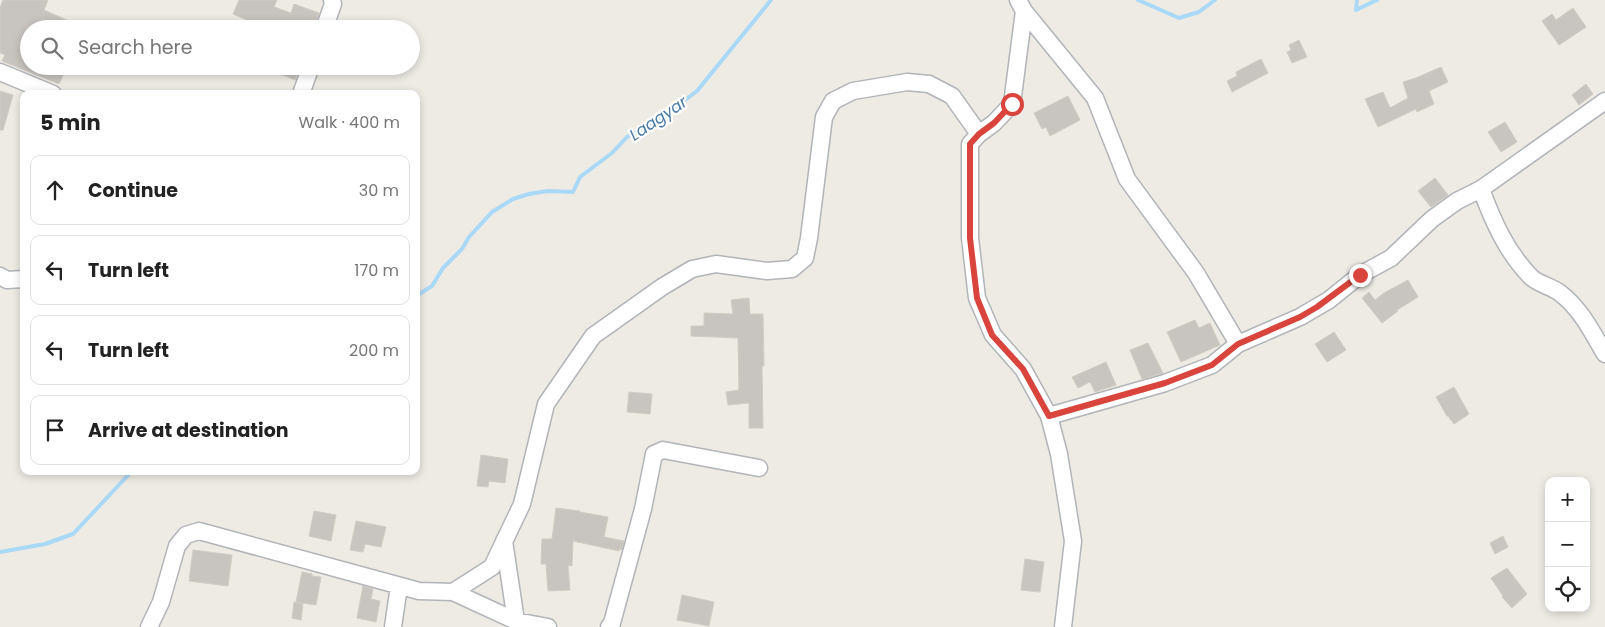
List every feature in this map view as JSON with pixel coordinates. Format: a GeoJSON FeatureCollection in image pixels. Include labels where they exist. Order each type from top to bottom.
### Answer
{"type":"FeatureCollection","features":[{"type":"Feature","properties":{"kind":"street"},"geometry":{"type":"LineString","coordinates":[[327,20],[333,4],[332,0]]}},
{"type":"Feature","properties":{"kind":"street"},"geometry":{"type":"LineString","coordinates":[[1021,6],[1012,104],[970,144],[970,238],[977,298],[992,335],[1023,369],[1049,416],[1059,454],[1073,541],[1063,627]]}},
{"type":"Feature","properties":{"kind":"street"},"geometry":{"type":"LineString","coordinates":[[1021,6],[1095,98],[1127,179],[1196,273],[1238,344]]}},
{"type":"Feature","properties":{"kind":"street"},"geometry":{"type":"LineString","coordinates":[[0,72],[43,90]]}},
{"type":"Feature","properties":{"kind":"street"},"geometry":{"type":"LineString","coordinates":[[302,90],[308,75]]}},
{"type":"Feature","properties":{"kind":"street"},"geometry":{"type":"LineString","coordinates":[[453,592],[492,566],[522,504],[546,404],[592,336],[662,286],[692,269],[716,264],[767,271],[792,269],[805,258],[824,117],[833,101],[853,91],[907,82],[930,84],[952,96],[979,134]]}},
{"type":"Feature","properties":{"kind":"street"},"geometry":{"type":"LineString","coordinates":[[1049,416],[1165,383],[1212,365],[1238,344],[1300,317],[1323,304],[1360,275],[1391,258],[1438,214],[1457,201],[1481,189],[1605,101]]}},
{"type":"Feature","properties":{"kind":"street"},"geometry":{"type":"LineString","coordinates":[[1481,189],[1494,223],[1513,256],[1532,278],[1559,293],[1583,315],[1605,354]]}},
{"type":"Feature","properties":{"kind":"street"},"geometry":{"type":"LineString","coordinates":[[0,276],[7,280],[20,278]]}},
{"type":"Feature","properties":{"kind":"street"},"geometry":{"type":"LineString","coordinates":[[609,627],[612,623],[643,509],[654,454],[664,450],[759,468]]}},
{"type":"Feature","properties":{"kind":"street"},"geometry":{"type":"LineString","coordinates":[[149,627],[161,602],[177,546],[186,535],[199,530],[419,591],[453,592],[510,622],[548,627]]}},
{"type":"Feature","properties":{"kind":"street"},"geometry":{"type":"LineString","coordinates":[[504,541],[510,622]]}},
{"type":"Feature","properties":{"kind":"street"},"geometry":{"type":"LineString","coordinates":[[393,627],[399,586]]}},
{"type":"Feature","properties":{"kind":"building"},"geometry":{"type":"Polygon","coordinates":[[[3,0],[48,0],[44,10],[67,20],[20,20],[20,68],[2,61],[5,55],[0,53],[0,8],[3,0]]]}},
{"type":"Feature","properties":{"kind":"building"},"geometry":{"type":"Polygon","coordinates":[[[239,0],[277,0],[274,7],[291,13],[294,4],[319,13],[317,20],[247,20],[233,14],[239,0]]]}},
{"type":"Feature","properties":{"kind":"building"},"geometry":{"type":"Polygon","coordinates":[[[1573,8],[1586,27],[1559,45],[1542,21],[1552,14],[1556,20],[1573,8]]]}},
{"type":"Feature","properties":{"kind":"building"},"geometry":{"type":"Polygon","coordinates":[[[1299,40],[1307,57],[1292,63],[1287,52],[1291,50],[1289,45],[1299,40]]]}},
{"type":"Feature","properties":{"kind":"building"},"geometry":{"type":"Polygon","coordinates":[[[1261,59],[1268,73],[1232,92],[1227,81],[1237,76],[1236,72],[1261,59]]]}},
{"type":"Feature","properties":{"kind":"building"},"geometry":{"type":"Polygon","coordinates":[[[1441,67],[1448,82],[1429,91],[1434,104],[1417,112],[1416,109],[1378,127],[1365,99],[1383,92],[1390,108],[1408,98],[1403,82],[1441,67]]]}},
{"type":"Feature","properties":{"kind":"building"},"geometry":{"type":"Polygon","coordinates":[[[37,75],[63,75],[59,84],[37,75]]]}},
{"type":"Feature","properties":{"kind":"building"},"geometry":{"type":"Polygon","coordinates":[[[283,75],[297,75],[295,80],[283,75]]]}},
{"type":"Feature","properties":{"kind":"building"},"geometry":{"type":"Polygon","coordinates":[[[1586,84],[1593,94],[1579,105],[1572,95],[1586,84]]]}},
{"type":"Feature","properties":{"kind":"building"},"geometry":{"type":"Polygon","coordinates":[[[0,91],[13,95],[3,130],[0,130],[0,91]]]}},
{"type":"Feature","properties":{"kind":"building"},"geometry":{"type":"Polygon","coordinates":[[[1068,96],[1080,120],[1050,136],[1046,127],[1042,129],[1034,113],[1068,96]]]}},
{"type":"Feature","properties":{"kind":"building"},"geometry":{"type":"Polygon","coordinates":[[[1505,122],[1517,142],[1501,152],[1488,132],[1505,122]]]}},
{"type":"Feature","properties":{"kind":"building"},"geometry":{"type":"Polygon","coordinates":[[[1435,178],[1448,195],[1431,207],[1418,191],[1435,178]]]}},
{"type":"Feature","properties":{"kind":"building"},"geometry":{"type":"Polygon","coordinates":[[[1408,280],[1418,297],[1397,310],[1382,323],[1362,298],[1369,292],[1375,300],[1408,280]]]}},
{"type":"Feature","properties":{"kind":"building"},"geometry":{"type":"Polygon","coordinates":[[[749,298],[750,314],[763,314],[763,428],[749,428],[749,403],[728,405],[726,392],[739,390],[738,338],[691,336],[691,326],[704,326],[704,313],[733,314],[731,300],[749,298]]]}},
{"type":"Feature","properties":{"kind":"building"},"geometry":{"type":"Polygon","coordinates":[[[1195,320],[1199,328],[1210,323],[1220,345],[1181,362],[1167,332],[1195,320]]]}},
{"type":"Feature","properties":{"kind":"building"},"geometry":{"type":"Polygon","coordinates":[[[1334,332],[1346,350],[1327,362],[1315,344],[1334,332]]]}},
{"type":"Feature","properties":{"kind":"building"},"geometry":{"type":"Polygon","coordinates":[[[1148,343],[1163,373],[1142,379],[1130,350],[1148,343]]]}},
{"type":"Feature","properties":{"kind":"building"},"geometry":{"type":"Polygon","coordinates":[[[1106,362],[1116,385],[1095,392],[1090,382],[1078,388],[1072,377],[1106,362]]]}},
{"type":"Feature","properties":{"kind":"building"},"geometry":{"type":"Polygon","coordinates":[[[1454,387],[1469,414],[1454,424],[1436,397],[1454,387]]]}},
{"type":"Feature","properties":{"kind":"building"},"geometry":{"type":"Polygon","coordinates":[[[629,392],[652,394],[650,414],[627,412],[629,392]]]}},
{"type":"Feature","properties":{"kind":"building"},"geometry":{"type":"Polygon","coordinates":[[[481,455],[508,459],[505,483],[489,481],[488,487],[477,486],[481,455]]]}},
{"type":"Feature","properties":{"kind":"building"},"geometry":{"type":"Polygon","coordinates":[[[556,508],[608,517],[604,537],[624,541],[622,550],[619,549],[619,551],[573,541],[572,566],[568,565],[570,590],[548,591],[546,564],[541,564],[542,539],[552,539],[556,508]]]}},
{"type":"Feature","properties":{"kind":"building"},"geometry":{"type":"Polygon","coordinates":[[[314,511],[336,515],[331,541],[309,536],[314,511]]]}},
{"type":"Feature","properties":{"kind":"building"},"geometry":{"type":"Polygon","coordinates":[[[356,521],[386,527],[381,547],[365,544],[363,552],[350,550],[356,521]]]}},
{"type":"Feature","properties":{"kind":"building"},"geometry":{"type":"Polygon","coordinates":[[[1503,536],[1508,547],[1495,554],[1490,543],[1503,536]]]}},
{"type":"Feature","properties":{"kind":"building"},"geometry":{"type":"Polygon","coordinates":[[[193,550],[232,555],[228,586],[189,581],[193,550]]]}},
{"type":"Feature","properties":{"kind":"building"},"geometry":{"type":"Polygon","coordinates":[[[1025,559],[1044,562],[1040,592],[1021,590],[1025,559]]]}},
{"type":"Feature","properties":{"kind":"building"},"geometry":{"type":"Polygon","coordinates":[[[1507,568],[1527,594],[1512,608],[1502,597],[1491,578],[1507,568]]]}},
{"type":"Feature","properties":{"kind":"building"},"geometry":{"type":"Polygon","coordinates":[[[302,572],[321,577],[316,605],[296,602],[302,572]]]}},
{"type":"Feature","properties":{"kind":"building"},"geometry":{"type":"Polygon","coordinates":[[[363,586],[373,589],[371,599],[380,601],[376,622],[357,618],[363,586]]]}},
{"type":"Feature","properties":{"kind":"building"},"geometry":{"type":"Polygon","coordinates":[[[682,595],[714,602],[709,626],[677,620],[682,595]]]}},
{"type":"Feature","properties":{"kind":"building"},"geometry":{"type":"Polygon","coordinates":[[[294,602],[303,603],[301,620],[292,618],[294,602]]]}},
{"type":"Feature","properties":{"kind":"waterway","name":"Laagyar"},"geometry":{"type":"LineString","coordinates":[[420,294],[432,286],[443,268],[462,249],[469,237],[492,212],[513,199],[529,194],[548,191],[573,192],[580,177],[612,153],[627,137],[653,124],[697,91],[771,0]]}},
{"type":"Feature","properties":{"kind":"waterway","name":"Laagyar"},"geometry":{"type":"LineString","coordinates":[[1138,0],[1179,18],[1199,12],[1215,0]]}},
{"type":"Feature","properties":{"kind":"waterway","name":"Laagyar"},"geometry":{"type":"LineString","coordinates":[[1357,0],[1356,10],[1377,0]]}},
{"type":"Feature","properties":{"kind":"waterway","name":"Laagyar"},"geometry":{"type":"LineString","coordinates":[[0,552],[45,544],[73,534],[128,475]]}},
{"type":"Feature","properties":{"kind":"route"},"geometry":{"type":"LineString","coordinates":[[1012,104],[970,144],[970,238],[977,298],[992,335],[1023,369],[1049,416],[1165,383],[1212,365],[1238,344],[1300,317],[1329,300],[1360,275]]}}]}
